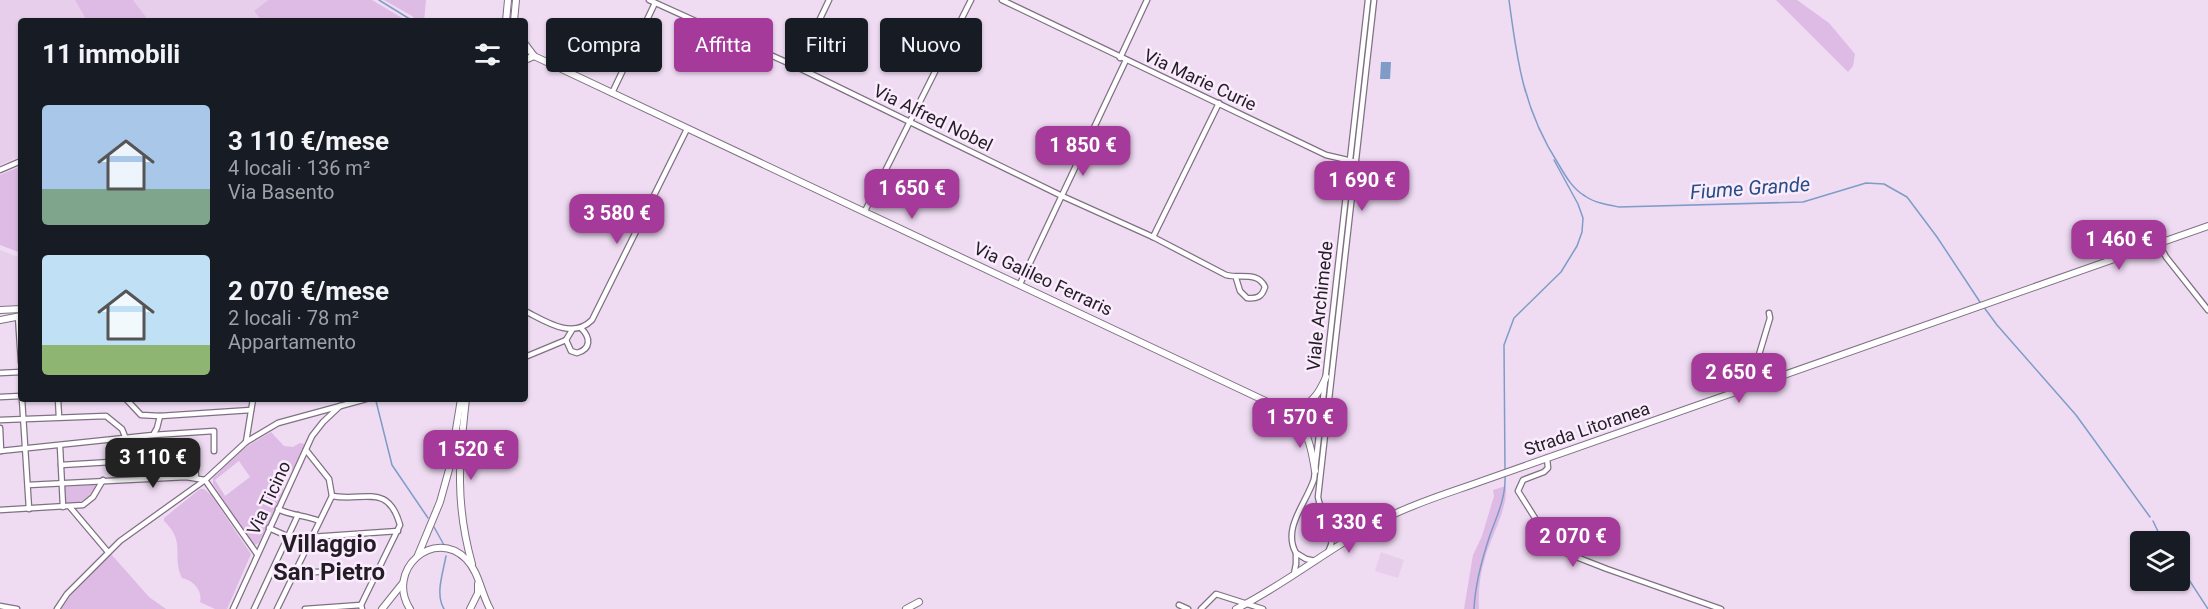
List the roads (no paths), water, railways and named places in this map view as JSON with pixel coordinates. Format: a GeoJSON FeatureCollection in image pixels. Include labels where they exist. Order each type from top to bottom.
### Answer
{"type":"FeatureCollection","features":[{"type":"Feature","properties":{"kind":"street"},"geometry":{"type":"LineString","coordinates":[[506,18],[508,0]]}},
{"type":"Feature","properties":{"kind":"street"},"geometry":{"type":"LineString","coordinates":[[514,18],[516,0]]}},
{"type":"Feature","properties":{"kind":"street","name":"Via Alfred Nobel"},"geometry":{"type":"LineString","coordinates":[[649,0],[785,62]]}},
{"type":"Feature","properties":{"kind":"street"},"geometry":{"type":"LineString","coordinates":[[820,18],[829,0]]}},
{"type":"Feature","properties":{"kind":"street"},"geometry":{"type":"LineString","coordinates":[[865,211],[971,0]]}},
{"type":"Feature","properties":{"kind":"street","name":"Via Marie Curie"},"geometry":{"type":"LineString","coordinates":[[1002,0],[1326,155],[1356,162]]}},
{"type":"Feature","properties":{"kind":"street"},"geometry":{"type":"LineString","coordinates":[[1020,284],[1062,196],[1147,0]]}},
{"type":"Feature","properties":{"kind":"street","name":"Viale Archimede"},"geometry":{"type":"LineString","coordinates":[[1328,552],[1333,540],[1330,525],[1320,508],[1318,497],[1326,377],[1368,0]]}},
{"type":"Feature","properties":{"kind":"street","name":"Viale Archimede"},"geometry":{"type":"LineString","coordinates":[[1294,574],[1296,553],[1290,542],[1292,528],[1308,496],[1315,471],[1323,420],[1374,0]]}},
{"type":"Feature","properties":{"kind":"street"},"geometry":{"type":"LineString","coordinates":[[612,93],[655,3]]}},
{"type":"Feature","properties":{"kind":"street"},"geometry":{"type":"LineString","coordinates":[[528,48],[534,56],[528,59]]}},
{"type":"Feature","properties":{"kind":"street","name":"Via Galileo Ferraris"},"geometry":{"type":"LineString","coordinates":[[534,56],[1278,407],[1298,421],[1313,448],[1315,471]]}},
{"type":"Feature","properties":{"kind":"street","name":"Via Alfred Nobel"},"geometry":{"type":"LineString","coordinates":[[807,72],[1236,278],[1249,276],[1262,281],[1265,287],[1263,294],[1259,297],[1247,298],[1240,291],[1236,278]]}},
{"type":"Feature","properties":{"kind":"street"},"geometry":{"type":"LineString","coordinates":[[1153,237],[1219,103]]}},
{"type":"Feature","properties":{"kind":"street"},"geometry":{"type":"LineString","coordinates":[[528,312],[551,324],[572,330],[588,325],[595,316],[687,129]]}},
{"type":"Feature","properties":{"kind":"street"},"geometry":{"type":"LineString","coordinates":[[0,170],[18,162]]}},
{"type":"Feature","properties":{"kind":"street","name":"Strada Litoranea"},"geometry":{"type":"LineString","coordinates":[[1236,609],[1387,517],[1547,458],[2003,300],[2208,226]]}},
{"type":"Feature","properties":{"kind":"street"},"geometry":{"type":"LineString","coordinates":[[2158,244],[2208,310]]}},
{"type":"Feature","properties":{"kind":"street"},"geometry":{"type":"LineString","coordinates":[[0,310],[18,309]]}},
{"type":"Feature","properties":{"kind":"street"},"geometry":{"type":"LineString","coordinates":[[1749,388],[1770,318],[1769,313]]}},
{"type":"Feature","properties":{"kind":"street"},"geometry":{"type":"LineString","coordinates":[[0,320],[18,316]]}},
{"type":"Feature","properties":{"kind":"street"},"geometry":{"type":"LineString","coordinates":[[566,340],[571,351],[577,353],[586,349],[588,338],[581,328]]}},
{"type":"Feature","properties":{"kind":"street"},"geometry":{"type":"LineString","coordinates":[[528,356],[566,340],[572,330]]}},
{"type":"Feature","properties":{"kind":"street"},"geometry":{"type":"LineString","coordinates":[[0,373],[18,372]]}},
{"type":"Feature","properties":{"kind":"street"},"geometry":{"type":"LineString","coordinates":[[1300,408],[1310,403],[1326,377]]}},
{"type":"Feature","properties":{"kind":"street"},"geometry":{"type":"LineString","coordinates":[[0,397],[18,398]]}},
{"type":"Feature","properties":{"kind":"street"},"geometry":{"type":"LineString","coordinates":[[22,402],[29,509]]}},
{"type":"Feature","properties":{"kind":"street"},"geometry":{"type":"LineString","coordinates":[[58,402],[59,417]]}},
{"type":"Feature","properties":{"kind":"street"},"geometry":{"type":"LineString","coordinates":[[128,402],[141,415],[160,416],[251,410]]}},
{"type":"Feature","properties":{"kind":"street"},"geometry":{"type":"LineString","coordinates":[[246,442],[252,402]]}},
{"type":"Feature","properties":{"kind":"street"},"geometry":{"type":"LineString","coordinates":[[57,609],[67,594],[108,552],[137,527],[205,480],[246,442],[278,423],[355,402]]}},
{"type":"Feature","properties":{"kind":"street"},"geometry":{"type":"LineString","coordinates":[[418,556],[445,484],[460,402]]}},
{"type":"Feature","properties":{"kind":"street"},"geometry":{"type":"LineString","coordinates":[[466,402],[459,497],[464,537],[472,565],[490,609]]}},
{"type":"Feature","properties":{"kind":"street","name":"Via Ticino"},"geometry":{"type":"LineString","coordinates":[[233,609],[312,436],[323,422],[341,406]]}},
{"type":"Feature","properties":{"kind":"street","name":"Via Galileo Ferraris"},"geometry":{"type":"LineString","coordinates":[[1278,407],[1310,409],[1323,420]]}},
{"type":"Feature","properties":{"kind":"street"},"geometry":{"type":"LineString","coordinates":[[0,420],[106,416],[122,429],[126,439]]}},
{"type":"Feature","properties":{"kind":"street"},"geometry":{"type":"LineString","coordinates":[[153,435],[160,416]]}},
{"type":"Feature","properties":{"kind":"street"},"geometry":{"type":"LineString","coordinates":[[1298,421],[1323,420]]}},
{"type":"Feature","properties":{"kind":"street"},"geometry":{"type":"LineString","coordinates":[[0,428],[1,451],[213,431],[214,451]]}},
{"type":"Feature","properties":{"kind":"street"},"geometry":{"type":"LineString","coordinates":[[60,446],[63,507]]}},
{"type":"Feature","properties":{"kind":"street"},"geometry":{"type":"LineString","coordinates":[[277,609],[332,496],[329,479],[306,450]]}},
{"type":"Feature","properties":{"kind":"street"},"geometry":{"type":"LineString","coordinates":[[61,465],[195,458],[196,478]]}},
{"type":"Feature","properties":{"kind":"street"},"geometry":{"type":"LineString","coordinates":[[1547,458],[1548,468],[1544,472],[1522,480],[1518,491],[1556,545],[1566,553],[1607,569],[1721,609]]}},
{"type":"Feature","properties":{"kind":"street"},"geometry":{"type":"LineString","coordinates":[[157,460],[158,478]]}},
{"type":"Feature","properties":{"kind":"street"},"geometry":{"type":"LineString","coordinates":[[28,485],[158,478],[205,480],[257,554]]}},
{"type":"Feature","properties":{"kind":"street"},"geometry":{"type":"LineString","coordinates":[[0,510],[69,507],[87,502],[99,490],[103,480]]}},
{"type":"Feature","properties":{"kind":"street"},"geometry":{"type":"LineString","coordinates":[[305,609],[362,607],[400,525],[396,511],[384,499],[332,496]]}},
{"type":"Feature","properties":{"kind":"street"},"geometry":{"type":"LineString","coordinates":[[69,507],[108,552]]}},
{"type":"Feature","properties":{"kind":"street"},"geometry":{"type":"LineString","coordinates":[[278,509],[288,514],[304,515],[319,521]]}},
{"type":"Feature","properties":{"kind":"street"},"geometry":{"type":"LineString","coordinates":[[254,609],[298,515]]}},
{"type":"Feature","properties":{"kind":"street"},"geometry":{"type":"LineString","coordinates":[[1330,525],[1341,531],[1357,534]]}},
{"type":"Feature","properties":{"kind":"street"},"geometry":{"type":"LineString","coordinates":[[269,528],[287,536]]}},
{"type":"Feature","properties":{"kind":"street"},"geometry":{"type":"LineString","coordinates":[[311,537],[398,531]]}},
{"type":"Feature","properties":{"kind":"street"},"geometry":{"type":"LineString","coordinates":[[410,609],[404,597],[402,585],[404,573],[418,556],[429,550],[441,548],[453,550],[464,556],[472,565]]}},
{"type":"Feature","properties":{"kind":"street"},"geometry":{"type":"LineString","coordinates":[[1296,553],[1314,561]]}},
{"type":"Feature","properties":{"kind":"street"},"geometry":{"type":"LineString","coordinates":[[294,573],[378,569]]}},
{"type":"Feature","properties":{"kind":"street"},"geometry":{"type":"LineString","coordinates":[[470,609],[478,593],[478,581]]}},
{"type":"Feature","properties":{"kind":"street"},"geometry":{"type":"LineString","coordinates":[[382,609],[402,585]]}},
{"type":"Feature","properties":{"kind":"street"},"geometry":{"type":"LineString","coordinates":[[1201,609],[1216,594],[1263,609]]}},
{"type":"Feature","properties":{"kind":"street"},"geometry":{"type":"LineString","coordinates":[[906,609],[919,602]]}},
{"type":"Feature","properties":{"kind":"street"},"geometry":{"type":"LineString","coordinates":[[1179,605],[1188,609]]}},
{"type":"Feature","properties":{"kind":"street"},"geometry":{"type":"LineString","coordinates":[[0,606],[17,609]]}},
{"type":"Feature","properties":{"kind":"water"},"geometry":{"type":"Polygon","coordinates":[[[1381,62],[1391,62],[1390,79],[1380,79],[1381,62]]]}},
{"type":"Feature","properties":{"kind":"waterway"},"geometry":{"type":"LineString","coordinates":[[379,0],[408,18]]}},
{"type":"Feature","properties":{"kind":"waterway","name":"Fiume Grande"},"geometry":{"type":"LineString","coordinates":[[1509,0],[1519,65],[1530,105],[1547,145],[1567,178],[1585,196],[1597,202],[1619,207],[1803,202],[1866,183],[1884,184],[1907,197],[1980,302]]}},
{"type":"Feature","properties":{"kind":"waterway"},"geometry":{"type":"LineString","coordinates":[[1505,471],[1504,345],[1514,318],[1561,272],[1577,246],[1582,232],[1583,218],[1578,204],[1554,160]]}},
{"type":"Feature","properties":{"kind":"waterway","name":"Fiume Grande"},"geometry":{"type":"LineString","coordinates":[[1983,306],[2076,415],[2150,517]]}},
{"type":"Feature","properties":{"kind":"waterway"},"geometry":{"type":"LineString","coordinates":[[376,402],[392,465],[428,518]]}},
{"type":"Feature","properties":{"kind":"waterway"},"geometry":{"type":"LineString","coordinates":[[1474,609],[1479,572],[1503,499],[1505,476]]}},
{"type":"Feature","properties":{"kind":"waterway","name":"Fiume Grande"},"geometry":{"type":"LineString","coordinates":[[2153,521],[2158,531]]}},
{"type":"Feature","properties":{"kind":"waterway"},"geometry":{"type":"LineString","coordinates":[[434,527],[444,545]]}},
{"type":"Feature","properties":{"kind":"waterway"},"geometry":{"type":"LineString","coordinates":[[444,609],[440,590],[446,556]]}},
{"type":"Feature","properties":{"kind":"waterway","name":"Fiume Grande"},"geometry":{"type":"LineString","coordinates":[[2190,581],[2208,609]]}},
{"type":"Feature","properties":{"kind":"district","name":"Villaggio San Pietro"},"geometry":{"type":"Point","coordinates":[329,558]}}]}
